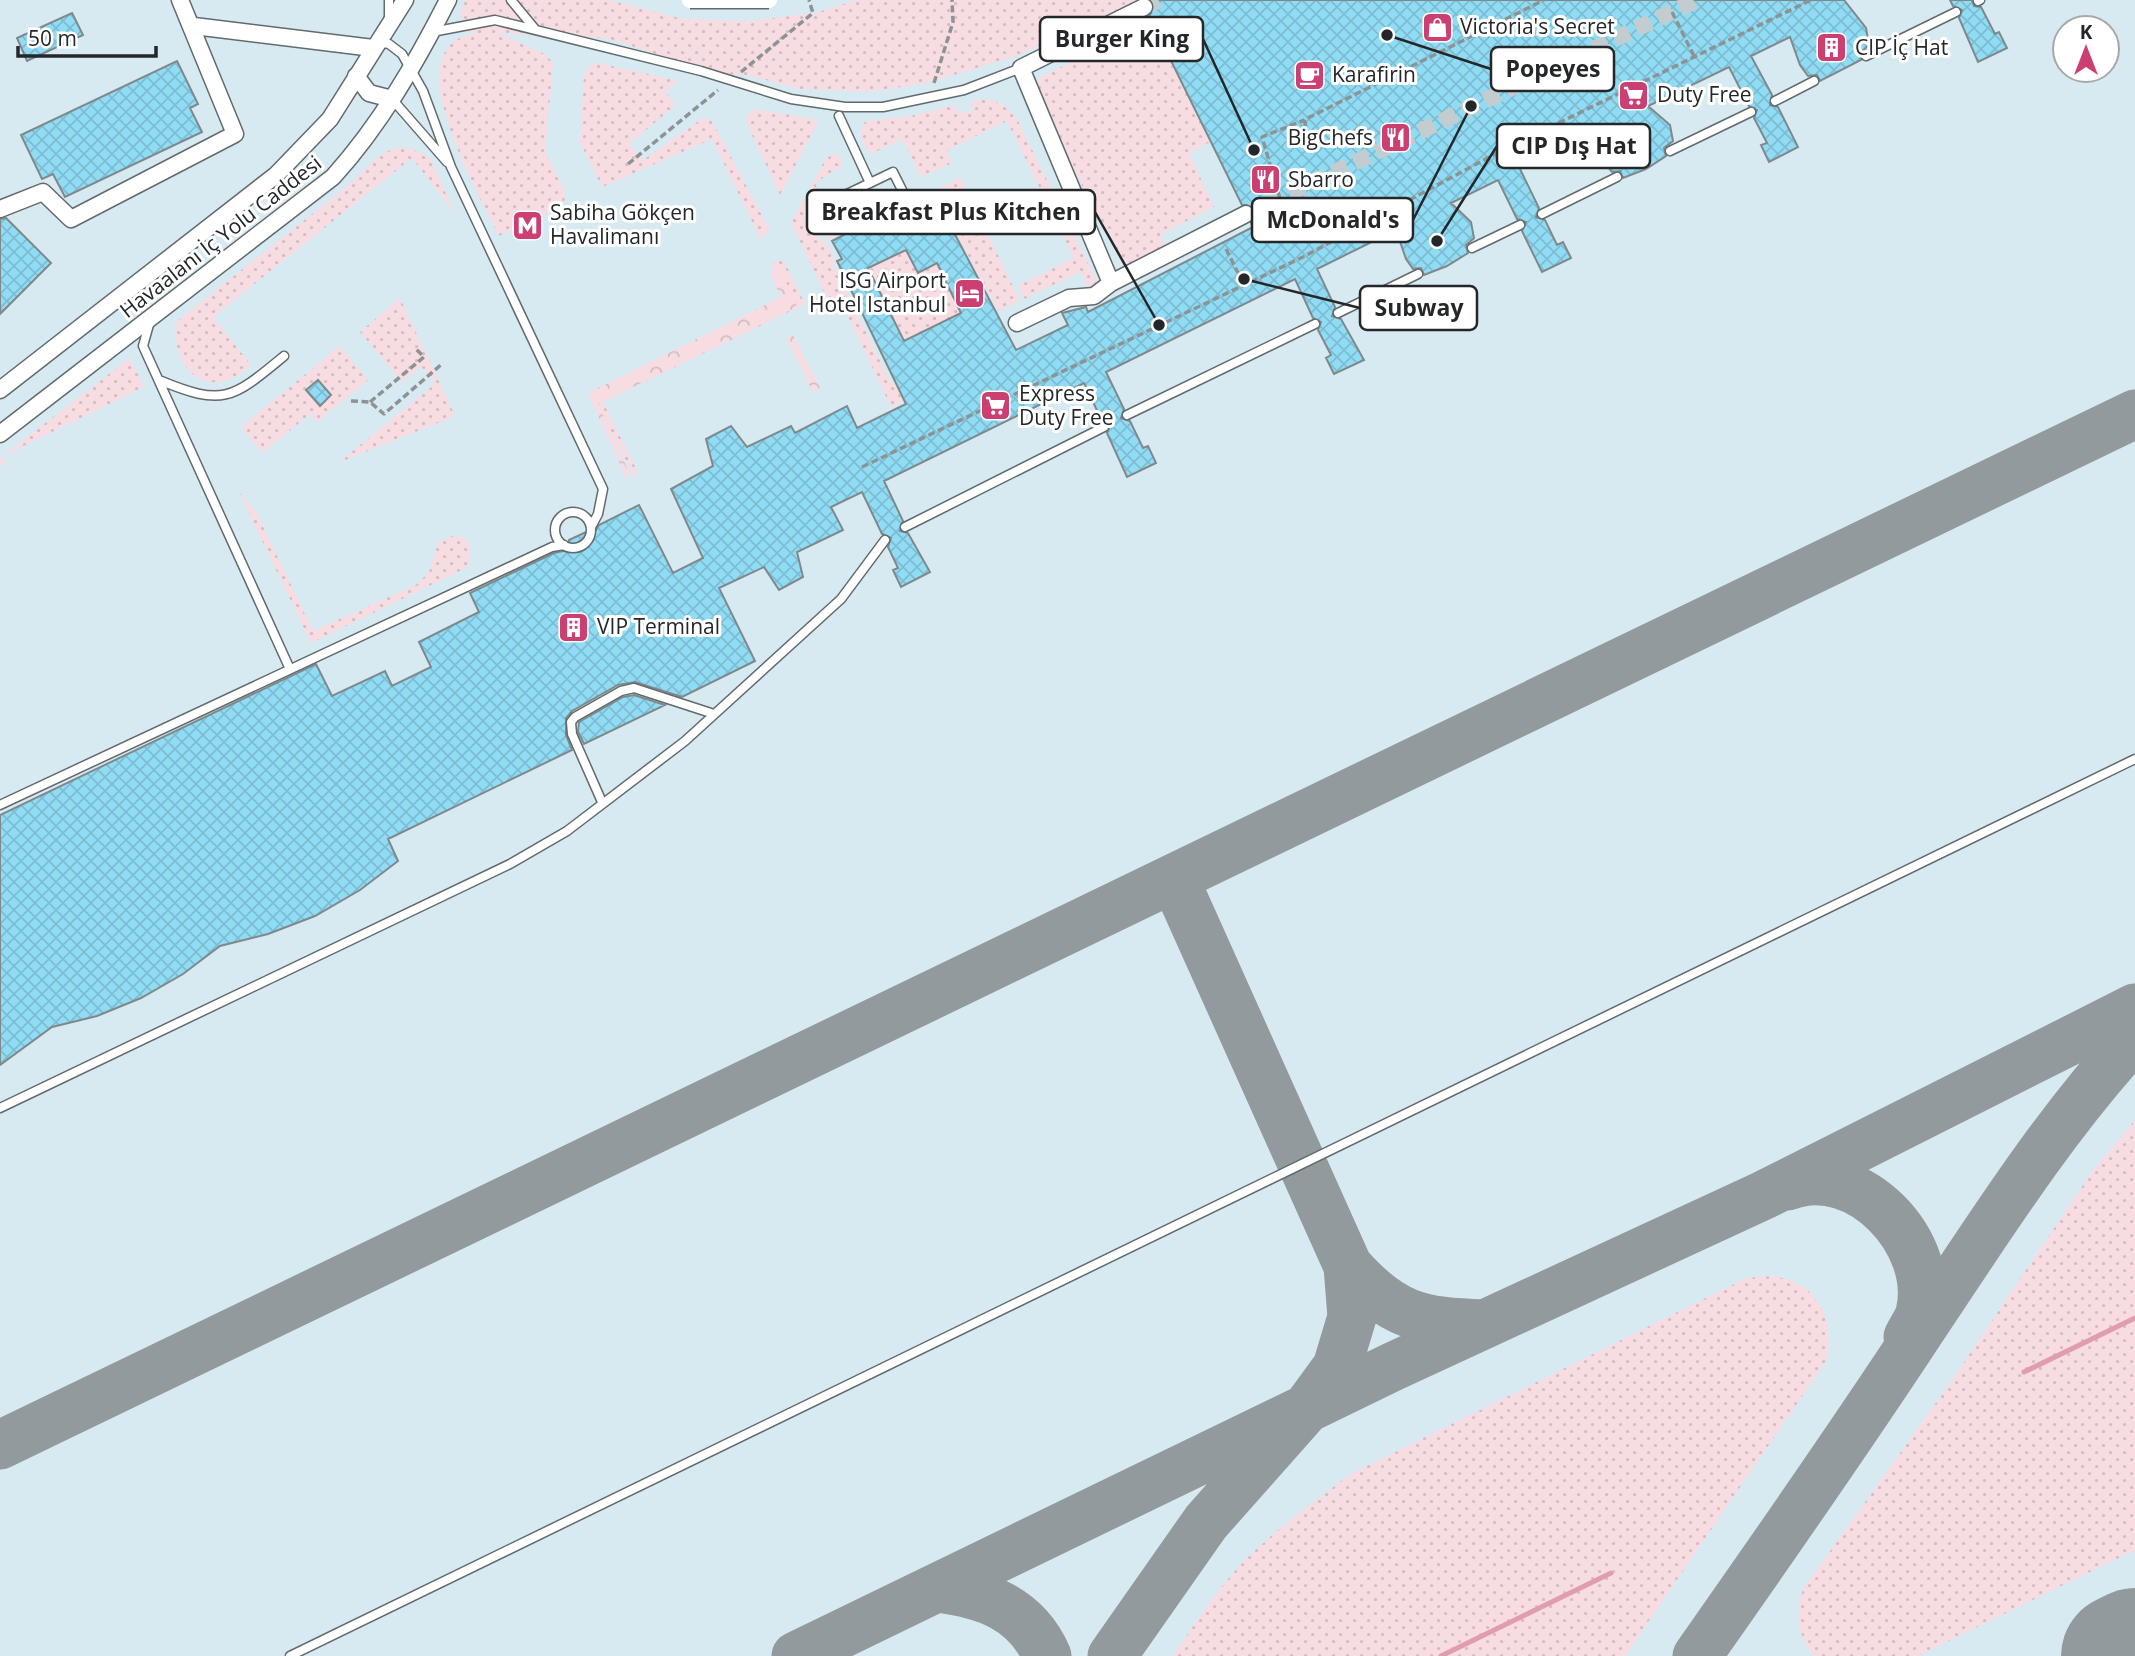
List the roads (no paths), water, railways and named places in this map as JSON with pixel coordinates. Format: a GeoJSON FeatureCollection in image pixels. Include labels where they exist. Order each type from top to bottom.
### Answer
{"type":"FeatureCollection","features":[{"type":"Feature","properties":{"kind":"street"},"geometry":{"type":"LineString","coordinates":[[0,209],[43,192],[71,219],[236,134],[194,26],[180,0]]}},
{"type":"Feature","properties":{"kind":"street","name":"Havaalanı İç Yolu Caddesi"},"geometry":{"type":"LineString","coordinates":[[0,390],[255,194],[330,119],[405,0]]}},
{"type":"Feature","properties":{"kind":"street","name":"Havaalanı İç Yolu Caddesi"},"geometry":{"type":"LineString","coordinates":[[0,434],[333,177],[363,145],[411,69],[448,0]]}},
{"type":"Feature","properties":{"kind":"street"},"geometry":{"type":"LineString","coordinates":[[690,0],[769,0]]}},
{"type":"Feature","properties":{"kind":"street"},"geometry":{"type":"LineString","coordinates":[[1111,283],[1021,68],[1144,7]]}},
{"type":"Feature","properties":{"kind":"street"},"geometry":{"type":"LineString","coordinates":[[194,26],[375,45]]}},
{"type":"Feature","properties":{"kind":"street"},"geometry":{"type":"LineString","coordinates":[[356,76],[369,93],[392,99]]}},
{"type":"Feature","properties":{"kind":"street"},"geometry":{"type":"LineString","coordinates":[[1017,323],[1069,298],[1094,296],[1111,283],[1246,214]]}},
{"type":"Feature","properties":{"kind":"lane"},"geometry":{"type":"LineString","coordinates":[[389,0],[389,24]]}},
{"type":"Feature","properties":{"kind":"lane"},"geometry":{"type":"LineString","coordinates":[[511,0],[535,29]]}},
{"type":"Feature","properties":{"kind":"lane"},"geometry":{"type":"LineString","coordinates":[[1866,56],[1956,12]]}},
{"type":"Feature","properties":{"kind":"lane"},"geometry":{"type":"LineString","coordinates":[[432,32],[495,20],[701,71],[791,99],[845,107],[883,107],[964,90],[1021,68]]}},
{"type":"Feature","properties":{"kind":"lane"},"geometry":{"type":"LineString","coordinates":[[0,805],[289,667],[552,547],[571,547],[586,542],[598,514],[603,489],[451,167],[423,91],[402,54],[389,44],[375,45]]}},
{"type":"Feature","properties":{"kind":"lane"},"geometry":{"type":"LineString","coordinates":[[1775,101],[1814,81]]}},
{"type":"Feature","properties":{"kind":"lane"},"geometry":{"type":"LineString","coordinates":[[392,99],[451,167]]}},
{"type":"Feature","properties":{"kind":"lane"},"geometry":{"type":"LineString","coordinates":[[1670,151],[1751,112]]}},
{"type":"Feature","properties":{"kind":"lane"},"geometry":{"type":"LineString","coordinates":[[839,116],[870,183]]}},
{"type":"Feature","properties":{"kind":"lane"},"geometry":{"type":"LineString","coordinates":[[893,172],[907,200],[861,223],[847,194],[870,183],[893,172]]}},
{"type":"Feature","properties":{"kind":"lane"},"geometry":{"type":"LineString","coordinates":[[1542,214],[1618,177]]}},
{"type":"Feature","properties":{"kind":"lane"},"geometry":{"type":"LineString","coordinates":[[1472,248],[1520,225]]}},
{"type":"Feature","properties":{"kind":"lane"},"geometry":{"type":"LineString","coordinates":[[1338,313],[1418,274]]}},
{"type":"Feature","properties":{"kind":"lane"},"geometry":{"type":"LineString","coordinates":[[150,320],[143,346],[289,667]]}},
{"type":"Feature","properties":{"kind":"lane"},"geometry":{"type":"LineString","coordinates":[[1127,415],[1315,324]]}},
{"type":"Feature","properties":{"kind":"lane"},"geometry":{"type":"LineString","coordinates":[[159,380],[196,396],[225,397],[249,384],[284,356]]}},
{"type":"Feature","properties":{"kind":"lane"},"geometry":{"type":"LineString","coordinates":[[905,527],[1104,427]]}},
{"type":"Feature","properties":{"kind":"lane"},"geometry":{"type":"LineString","coordinates":[[564,545],[555,533],[559,519],[564,514],[579,512],[591,527]]}},
{"type":"Feature","properties":{"kind":"lane"},"geometry":{"type":"LineString","coordinates":[[0,1108],[510,864],[567,831],[685,741],[841,599],[885,540]]}},
{"type":"Feature","properties":{"kind":"lane"},"geometry":{"type":"LineString","coordinates":[[602,802],[570,728],[575,717],[621,691],[634,688],[713,714]]}},
{"type":"Feature","properties":{"kind":"lane"},"geometry":{"type":"LineString","coordinates":[[290,1656],[2135,759]]}},
{"type":"Feature","properties":{"kind":"waterway"},"geometry":{"type":"LineString","coordinates":[[2024,1372],[2135,1318]]}},
{"type":"Feature","properties":{"kind":"waterway"},"geometry":{"type":"LineString","coordinates":[[1441,1656],[1611,1573]]}},
{"type":"Feature","properties":{"kind":"tunnel"},"geometry":{"type":"LineString","coordinates":[[1144,7],[1159,0]]}},
{"type":"Feature","properties":{"kind":"tunnel"},"geometry":{"type":"LineString","coordinates":[[1246,214],[1697,0]]}},
{"type":"Feature","properties":{"kind":"place","name":"Victoria's Secret"},"geometry":{"type":"Point","coordinates":[1437,27]}},
{"type":"Feature","properties":{"kind":"place","name":"Popeyes"},"geometry":{"type":"Point","coordinates":[1387,35]}},
{"type":"Feature","properties":{"kind":"place","name":"CIP İç Hat"},"geometry":{"type":"Point","coordinates":[1832,48]}},
{"type":"Feature","properties":{"kind":"place","name":"Karafirin"},"geometry":{"type":"Point","coordinates":[1309,75]}},
{"type":"Feature","properties":{"kind":"place","name":"Duty Free"},"geometry":{"type":"Point","coordinates":[1634,95]}},
{"type":"Feature","properties":{"kind":"place","name":"McDonald's"},"geometry":{"type":"Point","coordinates":[1471,106]}},
{"type":"Feature","properties":{"kind":"place","name":"BigChefs"},"geometry":{"type":"Point","coordinates":[1396,138]}},
{"type":"Feature","properties":{"kind":"place","name":"Burger King"},"geometry":{"type":"Point","coordinates":[1254,150]}},
{"type":"Feature","properties":{"kind":"place","name":"Sbarro"},"geometry":{"type":"Point","coordinates":[1265,180]}},
{"type":"Feature","properties":{"kind":"place","name":"Sabiha Gökçen Havalimanı"},"geometry":{"type":"Point","coordinates":[527,225]}},
{"type":"Feature","properties":{"kind":"place","name":"CIP Dış Hat"},"geometry":{"type":"Point","coordinates":[1437,241]}},
{"type":"Feature","properties":{"kind":"place","name":"Subway"},"geometry":{"type":"Point","coordinates":[1244,279]}},
{"type":"Feature","properties":{"kind":"place","name":"ISG Airport Hotel Istanbul"},"geometry":{"type":"Point","coordinates":[969,293]}},
{"type":"Feature","properties":{"kind":"place","name":"Breakfast Plus Kitchen"},"geometry":{"type":"Point","coordinates":[1159,325]}},
{"type":"Feature","properties":{"kind":"place","name":"Express Duty Free"},"geometry":{"type":"Point","coordinates":[996,406]}},
{"type":"Feature","properties":{"kind":"place","name":"VIP Terminal"},"geometry":{"type":"Point","coordinates":[574,627]}}]}
